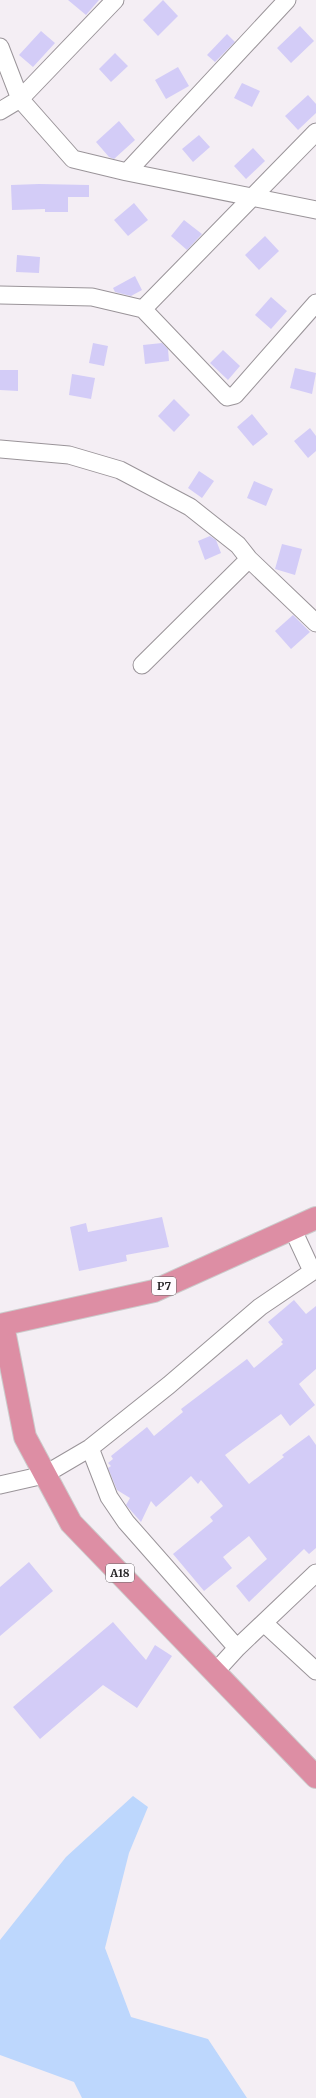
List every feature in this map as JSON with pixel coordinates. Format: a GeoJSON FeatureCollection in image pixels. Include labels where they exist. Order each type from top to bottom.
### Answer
{"type":"FeatureCollection","features":[{"type":"Feature","properties":{"kind":"highway","name":"P7"},"geometry":{"type":"LineString","coordinates":[[2,1325],[154,1291],[293,1230],[316,1218]]}},
{"type":"Feature","properties":{"kind":"highway","name":"A18"},"geometry":{"type":"LineString","coordinates":[[2,1325],[25,1437],[71,1523],[216,1671],[316,1777]]}},
{"type":"Feature","properties":{"kind":"street"},"geometry":{"type":"LineString","coordinates":[[0,111],[20,99],[115,0]]}},
{"type":"Feature","properties":{"kind":"street"},"geometry":{"type":"LineString","coordinates":[[127,172],[287,0]]}},
{"type":"Feature","properties":{"kind":"street"},"geometry":{"type":"LineString","coordinates":[[0,47],[20,99],[73,159],[127,172],[316,210]]}},
{"type":"Feature","properties":{"kind":"street"},"geometry":{"type":"LineString","coordinates":[[143,309],[316,132]]}},
{"type":"Feature","properties":{"kind":"street"},"geometry":{"type":"LineString","coordinates":[[0,295],[92,297],[143,309],[227,396],[235,395],[316,303]]}},
{"type":"Feature","properties":{"kind":"street"},"geometry":{"type":"LineString","coordinates":[[0,449],[69,455],[120,470],[190,507],[238,545],[249,559],[316,624]]}},
{"type":"Feature","properties":{"kind":"street"},"geometry":{"type":"LineString","coordinates":[[142,665],[249,559]]}},
{"type":"Feature","properties":{"kind":"street"},"geometry":{"type":"LineString","coordinates":[[0,1484],[44,1475],[90,1448],[169,1385],[260,1307],[314,1270],[293,1230]]}},
{"type":"Feature","properties":{"kind":"street"},"geometry":{"type":"LineString","coordinates":[[90,1448],[109,1497],[126,1522],[237,1648]]}},
{"type":"Feature","properties":{"kind":"street"},"geometry":{"type":"LineString","coordinates":[[216,1671],[237,1648],[316,1573]]}},
{"type":"Feature","properties":{"kind":"street"},"geometry":{"type":"LineString","coordinates":[[264,1623],[316,1671]]}},
{"type":"Feature","properties":{"kind":"water"},"geometry":{"type":"Polygon","coordinates":[[[133,1796],[148,1807],[129,1853],[105,1948],[131,2017],[208,2039],[247,2098],[82,2098],[74,2082],[0,2055],[0,1940],[66,1857],[133,1796]]]}},
{"type":"Feature","properties":{"kind":"building"},"geometry":{"type":"Polygon","coordinates":[[[68,0],[99,0],[86,15],[68,0]]]}},
{"type":"Feature","properties":{"kind":"building"},"geometry":{"type":"Polygon","coordinates":[[[163,0],[178,16],[158,36],[143,20],[163,0]]]}},
{"type":"Feature","properties":{"kind":"building"},"geometry":{"type":"Polygon","coordinates":[[[300,26],[314,41],[291,63],[277,48],[300,26]]]}},
{"type":"Feature","properties":{"kind":"building"},"geometry":{"type":"Polygon","coordinates":[[[41,31],[55,43],[33,67],[19,55],[41,31]]]}},
{"type":"Feature","properties":{"kind":"building"},"geometry":{"type":"Polygon","coordinates":[[[227,34],[235,42],[215,62],[207,55],[227,34]]]}},
{"type":"Feature","properties":{"kind":"building"},"geometry":{"type":"Polygon","coordinates":[[[115,53],[128,66],[111,82],[99,69],[115,53]]]}},
{"type":"Feature","properties":{"kind":"building"},"geometry":{"type":"Polygon","coordinates":[[[178,67],[189,86],[166,99],[155,80],[178,67]]]}},
{"type":"Feature","properties":{"kind":"building"},"geometry":{"type":"Polygon","coordinates":[[[242,83],[260,91],[252,107],[234,98],[242,83]]]}},
{"type":"Feature","properties":{"kind":"building"},"geometry":{"type":"Polygon","coordinates":[[[308,95],[316,104],[316,113],[298,130],[285,116],[308,95]]]}},
{"type":"Feature","properties":{"kind":"building"},"geometry":{"type":"Polygon","coordinates":[[[119,121],[135,140],[114,159],[109,157],[96,142],[119,121]]]}},
{"type":"Feature","properties":{"kind":"building"},"geometry":{"type":"Polygon","coordinates":[[[199,135],[210,147],[193,162],[182,149],[199,135]]]}},
{"type":"Feature","properties":{"kind":"building"},"geometry":{"type":"Polygon","coordinates":[[[253,148],[265,161],[246,179],[234,166],[253,148]]]}},
{"type":"Feature","properties":{"kind":"building"},"geometry":{"type":"Polygon","coordinates":[[[11,185],[89,185],[89,197],[68,197],[68,212],[45,212],[45,209],[12,210],[11,185]]]}},
{"type":"Feature","properties":{"kind":"building"},"geometry":{"type":"Polygon","coordinates":[[[134,203],[148,220],[128,236],[114,220],[134,203]]]}},
{"type":"Feature","properties":{"kind":"building"},"geometry":{"type":"Polygon","coordinates":[[[184,220],[202,234],[187,250],[171,236],[184,220]]]}},
{"type":"Feature","properties":{"kind":"building"},"geometry":{"type":"Polygon","coordinates":[[[265,236],[279,251],[259,270],[245,255],[265,236]]]}},
{"type":"Feature","properties":{"kind":"building"},"geometry":{"type":"Polygon","coordinates":[[[17,255],[40,257],[39,273],[16,272],[17,255]]]}},
{"type":"Feature","properties":{"kind":"building"},"geometry":{"type":"Polygon","coordinates":[[[135,276],[142,290],[131,296],[115,292],[113,288],[135,276]]]}},
{"type":"Feature","properties":{"kind":"building"},"geometry":{"type":"Polygon","coordinates":[[[271,297],[287,311],[271,329],[255,315],[271,297]]]}},
{"type":"Feature","properties":{"kind":"building"},"geometry":{"type":"Polygon","coordinates":[[[93,343],[108,346],[104,366],[89,363],[93,343]]]}},
{"type":"Feature","properties":{"kind":"building"},"geometry":{"type":"Polygon","coordinates":[[[162,343],[168,349],[169,361],[145,364],[143,345],[162,343]]]}},
{"type":"Feature","properties":{"kind":"building"},"geometry":{"type":"Polygon","coordinates":[[[223,350],[240,366],[228,380],[210,363],[223,350]]]}},
{"type":"Feature","properties":{"kind":"building"},"geometry":{"type":"Polygon","coordinates":[[[295,368],[316,373],[312,394],[290,388],[295,368]]]}},
{"type":"Feature","properties":{"kind":"building"},"geometry":{"type":"Polygon","coordinates":[[[0,370],[18,370],[18,391],[0,390],[0,370]]]}},
{"type":"Feature","properties":{"kind":"building"},"geometry":{"type":"Polygon","coordinates":[[[72,374],[95,378],[91,399],[69,395],[72,374]]]}},
{"type":"Feature","properties":{"kind":"building"},"geometry":{"type":"Polygon","coordinates":[[[174,399],[190,415],[174,432],[158,416],[174,399]]]}},
{"type":"Feature","properties":{"kind":"building"},"geometry":{"type":"Polygon","coordinates":[[[252,414],[268,434],[253,446],[237,427],[252,414]]]}},
{"type":"Feature","properties":{"kind":"building"},"geometry":{"type":"Polygon","coordinates":[[[310,428],[316,436],[316,451],[308,458],[294,441],[310,428]]]}},
{"type":"Feature","properties":{"kind":"building"},"geometry":{"type":"Polygon","coordinates":[[[199,471],[214,481],[202,498],[188,488],[199,471]]]}},
{"type":"Feature","properties":{"kind":"building"},"geometry":{"type":"Polygon","coordinates":[[[254,481],[273,489],[266,506],[247,498],[254,481]]]}},
{"type":"Feature","properties":{"kind":"building"},"geometry":{"type":"Polygon","coordinates":[[[210,536],[216,540],[221,553],[205,560],[198,541],[210,536]]]}},
{"type":"Feature","properties":{"kind":"building"},"geometry":{"type":"Polygon","coordinates":[[[282,544],[302,549],[295,575],[275,569],[282,544]]]}},
{"type":"Feature","properties":{"kind":"building"},"geometry":{"type":"Polygon","coordinates":[[[293,615],[310,632],[291,649],[275,631],[293,615]]]}},
{"type":"Feature","properties":{"kind":"building"},"geometry":{"type":"Polygon","coordinates":[[[162,1217],[169,1247],[126,1255],[127,1261],[79,1271],[70,1227],[86,1223],[88,1232],[162,1217]]]}},
{"type":"Feature","properties":{"kind":"building"},"geometry":{"type":"Polygon","coordinates":[[[294,1300],[306,1314],[316,1306],[316,1369],[299,1384],[315,1405],[290,1426],[281,1414],[225,1455],[249,1484],[284,1457],[282,1455],[309,1435],[316,1445],[316,1548],[309,1554],[304,1549],[249,1602],[236,1586],[267,1559],[249,1536],[223,1557],[232,1568],[204,1591],[173,1554],[213,1521],[210,1517],[223,1506],[201,1480],[198,1484],[191,1476],[156,1507],[151,1501],[141,1522],[126,1505],[130,1498],[117,1490],[108,1468],[111,1466],[108,1463],[113,1459],[111,1456],[147,1427],[154,1436],[183,1412],[181,1409],[247,1359],[254,1368],[283,1344],[281,1342],[283,1340],[268,1322],[294,1300]]]}},
{"type":"Feature","properties":{"kind":"building"},"geometry":{"type":"Polygon","coordinates":[[[29,1562],[53,1591],[0,1636],[0,1587],[29,1562]]]}},
{"type":"Feature","properties":{"kind":"building"},"geometry":{"type":"Polygon","coordinates":[[[113,1622],[146,1660],[155,1645],[172,1656],[137,1708],[103,1685],[40,1739],[13,1707],[113,1622]]]}}]}
